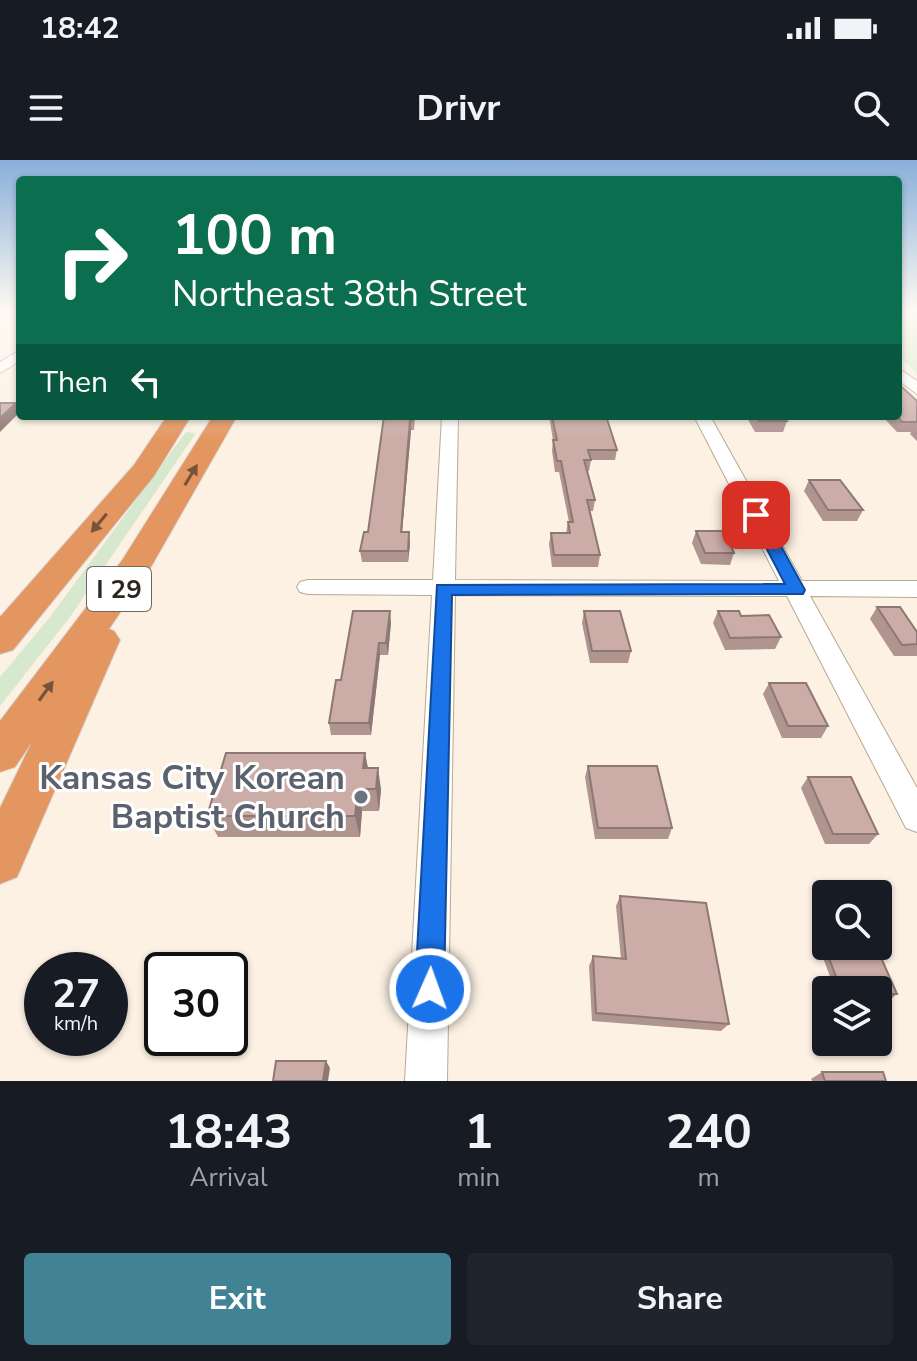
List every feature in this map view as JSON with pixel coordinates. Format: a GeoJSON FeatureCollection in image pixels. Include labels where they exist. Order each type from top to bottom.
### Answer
{"type":"FeatureCollection","features":[{"type":"Feature","properties":{"kind":"highway","name":"I 29"},"geometry":{"type":"LineString","coordinates":[[0,641],[144,470],[176,420]]}},
{"type":"Feature","properties":{"kind":"highway","name":"I 29"},"geometry":{"type":"LineString","coordinates":[[0,754],[136,565],[223,420]]}},
{"type":"Feature","properties":{"kind":"highway"},"geometry":{"type":"LineString","coordinates":[[0,860],[136,565]]}},
{"type":"Feature","properties":{"kind":"street"},"geometry":{"type":"LineString","coordinates":[[902,376],[917,389]]}},
{"type":"Feature","properties":{"kind":"street"},"geometry":{"type":"LineString","coordinates":[[426,1081],[450,420]]}},
{"type":"Feature","properties":{"kind":"street"},"geometry":{"type":"LineString","coordinates":[[704,420],[917,818]]}},
{"type":"Feature","properties":{"kind":"street"},"geometry":{"type":"LineString","coordinates":[[308,587],[917,589]]}},
{"type":"Feature","properties":{"kind":"green space"},"geometry":{"type":"Polygon","coordinates":[[[902,354],[917,354],[917,373],[902,360],[902,354]]]}},
{"type":"Feature","properties":{"kind":"green space"},"geometry":{"type":"Polygon","coordinates":[[[186,432],[196,433],[70,617],[0,706],[0,677],[50,617],[186,432]]]}},
{"type":"Feature","properties":{"kind":"building"},"geometry":{"type":"Polygon","coordinates":[[[902,387],[917,401],[917,422],[902,422],[902,387]]]}},
{"type":"Feature","properties":{"kind":"building"},"geometry":{"type":"Polygon","coordinates":[[[0,403],[16,403],[0,418],[0,403]]]}},
{"type":"Feature","properties":{"kind":"building"},"geometry":{"type":"Polygon","coordinates":[[[383,420],[410,420],[401,532],[409,532],[408,551],[360,551],[364,532],[368,532],[383,420]]]}},
{"type":"Feature","properties":{"kind":"building"},"geometry":{"type":"Polygon","coordinates":[[[553,420],[607,420],[617,450],[588,450],[591,460],[584,460],[595,500],[587,500],[600,555],[554,555],[551,533],[570,533],[568,522],[573,522],[561,461],[557,461],[553,440],[557,440],[553,420]]]}},
{"type":"Feature","properties":{"kind":"building"},"geometry":{"type":"Polygon","coordinates":[[[809,480],[840,480],[863,510],[828,510],[809,480]]]}},
{"type":"Feature","properties":{"kind":"building"},"geometry":{"type":"Polygon","coordinates":[[[696,531],[725,531],[734,553],[705,553],[696,531]]]}},
{"type":"Feature","properties":{"kind":"building"},"geometry":{"type":"Polygon","coordinates":[[[877,607],[900,607],[917,632],[917,644],[902,645],[877,607]]]}},
{"type":"Feature","properties":{"kind":"building"},"geometry":{"type":"Polygon","coordinates":[[[353,611],[390,611],[386,643],[379,643],[369,723],[329,723],[336,680],[341,680],[353,611]]]}},
{"type":"Feature","properties":{"kind":"building"},"geometry":{"type":"Polygon","coordinates":[[[584,611],[620,611],[631,651],[592,651],[584,611]]]}},
{"type":"Feature","properties":{"kind":"building"},"geometry":{"type":"Polygon","coordinates":[[[718,611],[739,611],[741,616],[769,615],[781,637],[730,638],[718,611]]]}},
{"type":"Feature","properties":{"kind":"building"},"geometry":{"type":"Polygon","coordinates":[[[769,683],[806,683],[828,726],[788,726],[769,683]]]}},
{"type":"Feature","properties":{"kind":"building"},"geometry":{"type":"Polygon","coordinates":[[[226,753],[365,753],[363,768],[378,768],[376,789],[358,789],[355,816],[207,816],[226,753]]]}},
{"type":"Feature","properties":{"kind":"building"},"geometry":{"type":"Polygon","coordinates":[[[588,766],[657,766],[672,828],[598,828],[588,766]]]}},
{"type":"Feature","properties":{"kind":"building"},"geometry":{"type":"Polygon","coordinates":[[[808,777],[851,777],[878,834],[833,834],[808,777]]]}},
{"type":"Feature","properties":{"kind":"building"},"geometry":{"type":"Polygon","coordinates":[[[620,896],[706,903],[729,1024],[596,1013],[593,956],[626,959],[620,896]]]}},
{"type":"Feature","properties":{"kind":"building"},"geometry":{"type":"Polygon","coordinates":[[[830,960],[882,960],[889,976],[836,976],[830,960]]]}},
{"type":"Feature","properties":{"kind":"building"},"geometry":{"type":"Polygon","coordinates":[[[276,1061],[326,1061],[323,1081],[273,1081],[276,1061]]]}},
{"type":"Feature","properties":{"kind":"building"},"geometry":{"type":"Polygon","coordinates":[[[822,1072],[883,1072],[886,1081],[825,1081],[822,1072]]]}},
{"type":"Feature","properties":{"kind":"place","name":"Kansas City Korean Baptist Church"},"geometry":{"type":"Point","coordinates":[361,797]}},
{"type":"Feature","properties":{"kind":"route"},"geometry":{"type":"LineString","coordinates":[[430,989],[444,589],[797,590],[756,515]]}}]}
